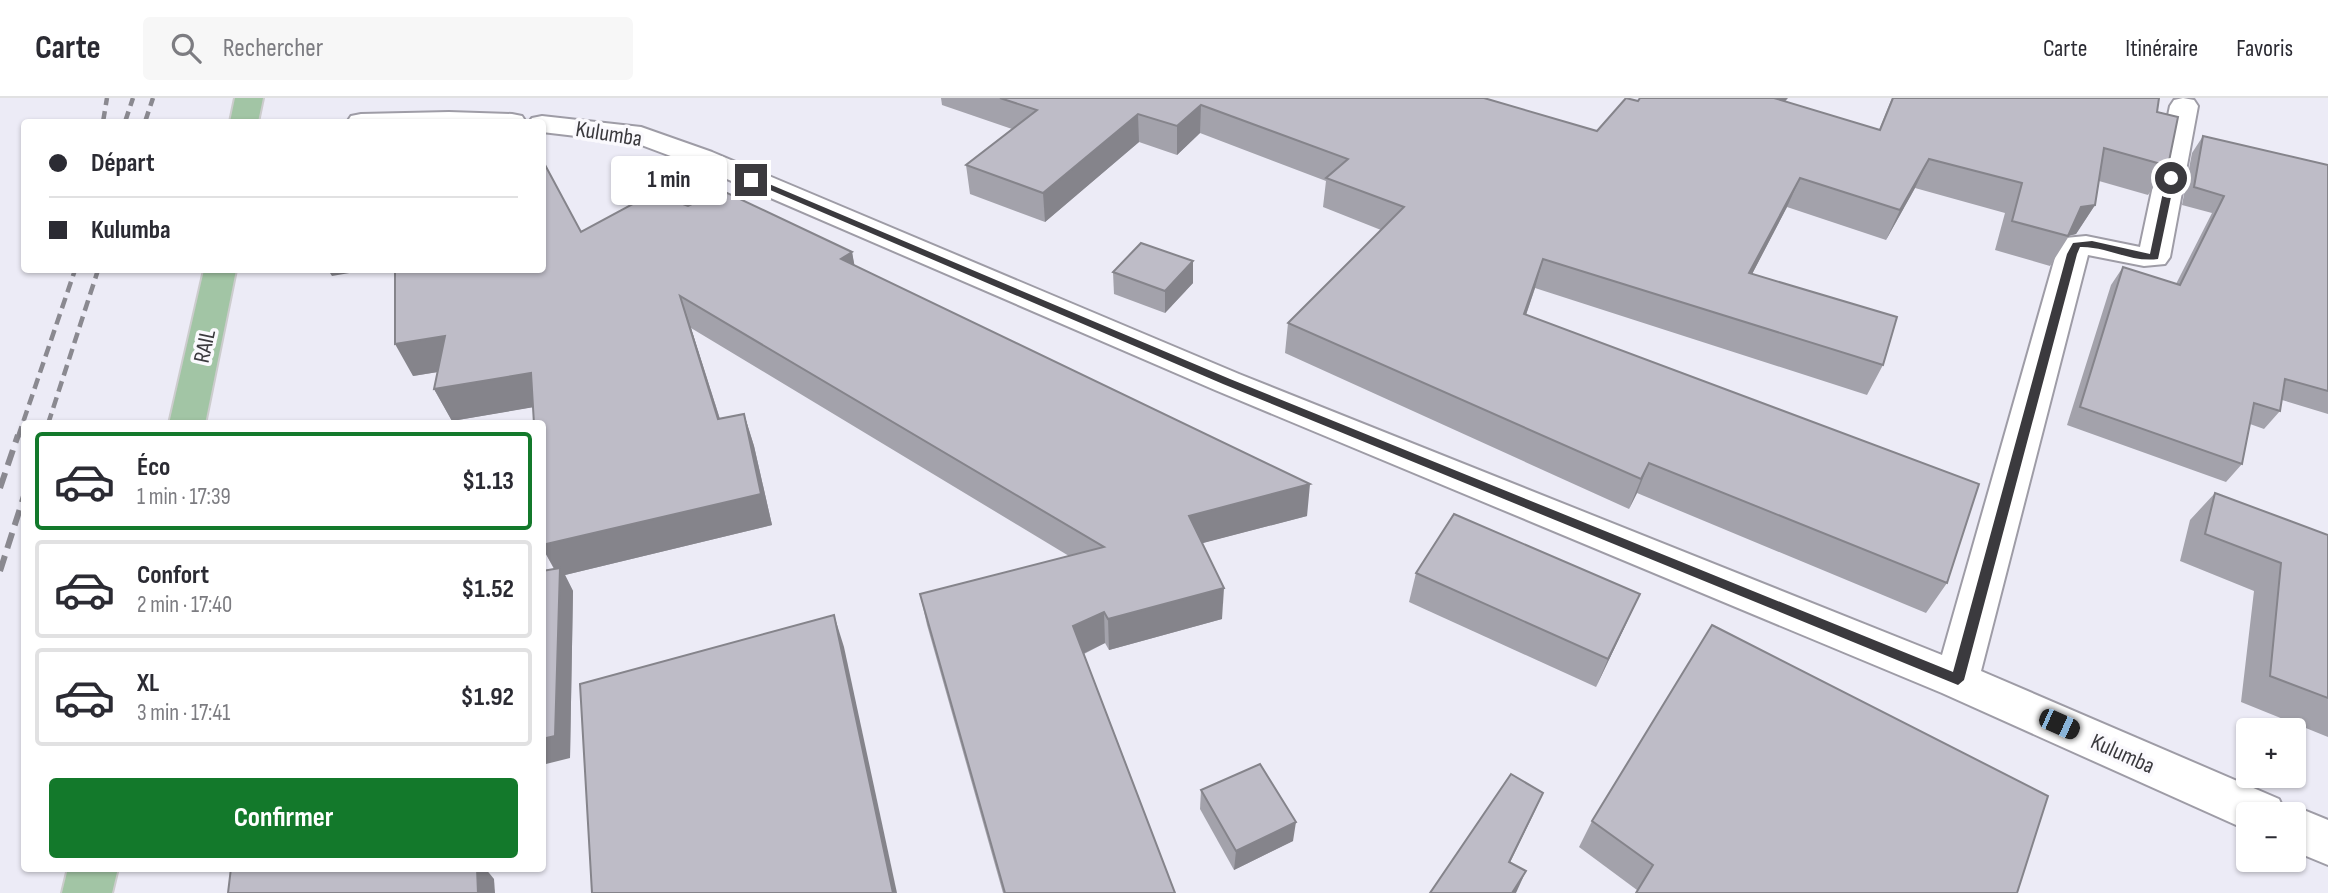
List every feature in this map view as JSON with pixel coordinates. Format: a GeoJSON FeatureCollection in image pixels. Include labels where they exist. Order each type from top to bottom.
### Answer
{"type":"FeatureCollection","features":[{"type":"Feature","properties":{"kind":"main road"},"geometry":{"type":"LineString","coordinates":[[245,119],[249,98]]}},
{"type":"Feature","properties":{"kind":"main road","name":"RAIL"},"geometry":{"type":"LineString","coordinates":[[188,420],[219,273]]}},
{"type":"Feature","properties":{"kind":"main road"},"geometry":{"type":"LineString","coordinates":[[88,893],[92,872]]}},
{"type":"Feature","properties":{"kind":"street"},"geometry":{"type":"LineString","coordinates":[[1958,680],[2072,254],[2076,245],[2092,244],[2143,257],[2154,257],[2184,106]]}},
{"type":"Feature","properties":{"kind":"street","name":"Kulumba"},"geometry":{"type":"LineString","coordinates":[[546,124],[641,135],[702,158],[1227,382],[1958,680],[2236,803]]}},
{"type":"Feature","properties":{"kind":"street"},"geometry":{"type":"LineString","coordinates":[[2306,833],[2328,843]]}},
{"type":"Feature","properties":{"kind":"building"},"geometry":{"type":"Polygon","coordinates":[[[1000,98],[1484,98],[1597,131],[1626,98],[1638,101],[1640,98],[1774,98],[1880,130],[1893,98],[2159,98],[2157,112],[2178,117],[2168,166],[2104,148],[2095,205],[2081,207],[2068,236],[2012,221],[2022,183],[1929,159],[1900,210],[1800,178],[1749,273],[1897,317],[1883,365],[1543,259],[1524,314],[1979,484],[1947,583],[1649,463],[1641,479],[1288,323],[1404,207],[1326,178],[1348,159],[1201,105],[1177,126],[1138,114],[1043,193],[966,165],[1037,110],[1000,98]]]}},
{"type":"Feature","properties":{"kind":"building"},"geometry":{"type":"Polygon","coordinates":[[[2203,136],[2328,165],[2328,391],[2285,379],[2280,411],[2254,403],[2242,464],[2080,407],[2123,267],[2180,285],[2224,196],[2194,187],[2203,136]]]}},
{"type":"Feature","properties":{"kind":"building"},"geometry":{"type":"Polygon","coordinates":[[[546,167],[581,232],[653,193],[688,206],[721,190],[852,252],[841,259],[1310,484],[1189,516],[1224,588],[1108,619],[1104,612],[1073,626],[1175,893],[1005,893],[920,594],[1104,547],[680,296],[718,419],[744,414],[761,494],[546,544],[546,420],[534,420],[531,373],[434,389],[445,336],[395,344],[395,273],[546,273],[546,167]]]}},
{"type":"Feature","properties":{"kind":"building"},"geometry":{"type":"Polygon","coordinates":[[[1141,243],[1193,261],[1165,291],[1113,272],[1141,243]]]}},
{"type":"Feature","properties":{"kind":"building"},"geometry":{"type":"Polygon","coordinates":[[[2215,493],[2328,535],[2328,698],[2270,676],[2281,563],[2205,534],[2215,493]]]}},
{"type":"Feature","properties":{"kind":"building"},"geometry":{"type":"Polygon","coordinates":[[[1454,514],[1640,594],[1608,659],[1416,573],[1454,514]]]}},
{"type":"Feature","properties":{"kind":"building"},"geometry":{"type":"Polygon","coordinates":[[[560,568],[555,736],[546,738],[546,570],[560,568]]]}},
{"type":"Feature","properties":{"kind":"building"},"geometry":{"type":"Polygon","coordinates":[[[834,615],[893,893],[592,893],[580,684],[834,615]]]}},
{"type":"Feature","properties":{"kind":"building"},"geometry":{"type":"Polygon","coordinates":[[[1712,625],[2048,796],[2017,893],[1636,893],[1653,865],[1592,821],[1712,625]]]}},
{"type":"Feature","properties":{"kind":"building"},"geometry":{"type":"Polygon","coordinates":[[[1260,764],[1296,822],[1236,851],[1201,790],[1260,764]]]}},
{"type":"Feature","properties":{"kind":"building"},"geometry":{"type":"Polygon","coordinates":[[[1511,774],[1543,793],[1509,862],[1526,871],[1512,893],[1430,893],[1511,774]]]}},
{"type":"Feature","properties":{"kind":"building"},"geometry":{"type":"Polygon","coordinates":[[[231,872],[477,872],[478,893],[228,893],[231,872]]]}},
{"type":"Feature","properties":{"kind":"railway"},"geometry":{"type":"LineString","coordinates":[[104,119],[107,98]]}},
{"type":"Feature","properties":{"kind":"railway"},"geometry":{"type":"LineString","coordinates":[[126,119],[133,98]]}},
{"type":"Feature","properties":{"kind":"railway"},"geometry":{"type":"LineString","coordinates":[[146,119],[153,98]]}},
{"type":"Feature","properties":{"kind":"railway"},"geometry":{"type":"LineString","coordinates":[[24,420],[74,273]]}},
{"type":"Feature","properties":{"kind":"railway"},"geometry":{"type":"LineString","coordinates":[[49,420],[97,273]]}},
{"type":"Feature","properties":{"kind":"railway"},"geometry":{"type":"LineString","coordinates":[[18,437],[21,428]]}},
{"type":"Feature","properties":{"kind":"railway"},"geometry":{"type":"LineString","coordinates":[[0,488],[18,435]]}},
{"type":"Feature","properties":{"kind":"railway"},"geometry":{"type":"LineString","coordinates":[[0,571],[21,505]]}},
{"type":"Feature","properties":{"kind":"route"},"geometry":{"type":"LineString","coordinates":[[751,180],[1227,382],[1958,680],[2072,254],[2076,245],[2092,244],[2143,257],[2154,257],[2158,250],[2171,178]]}}]}
